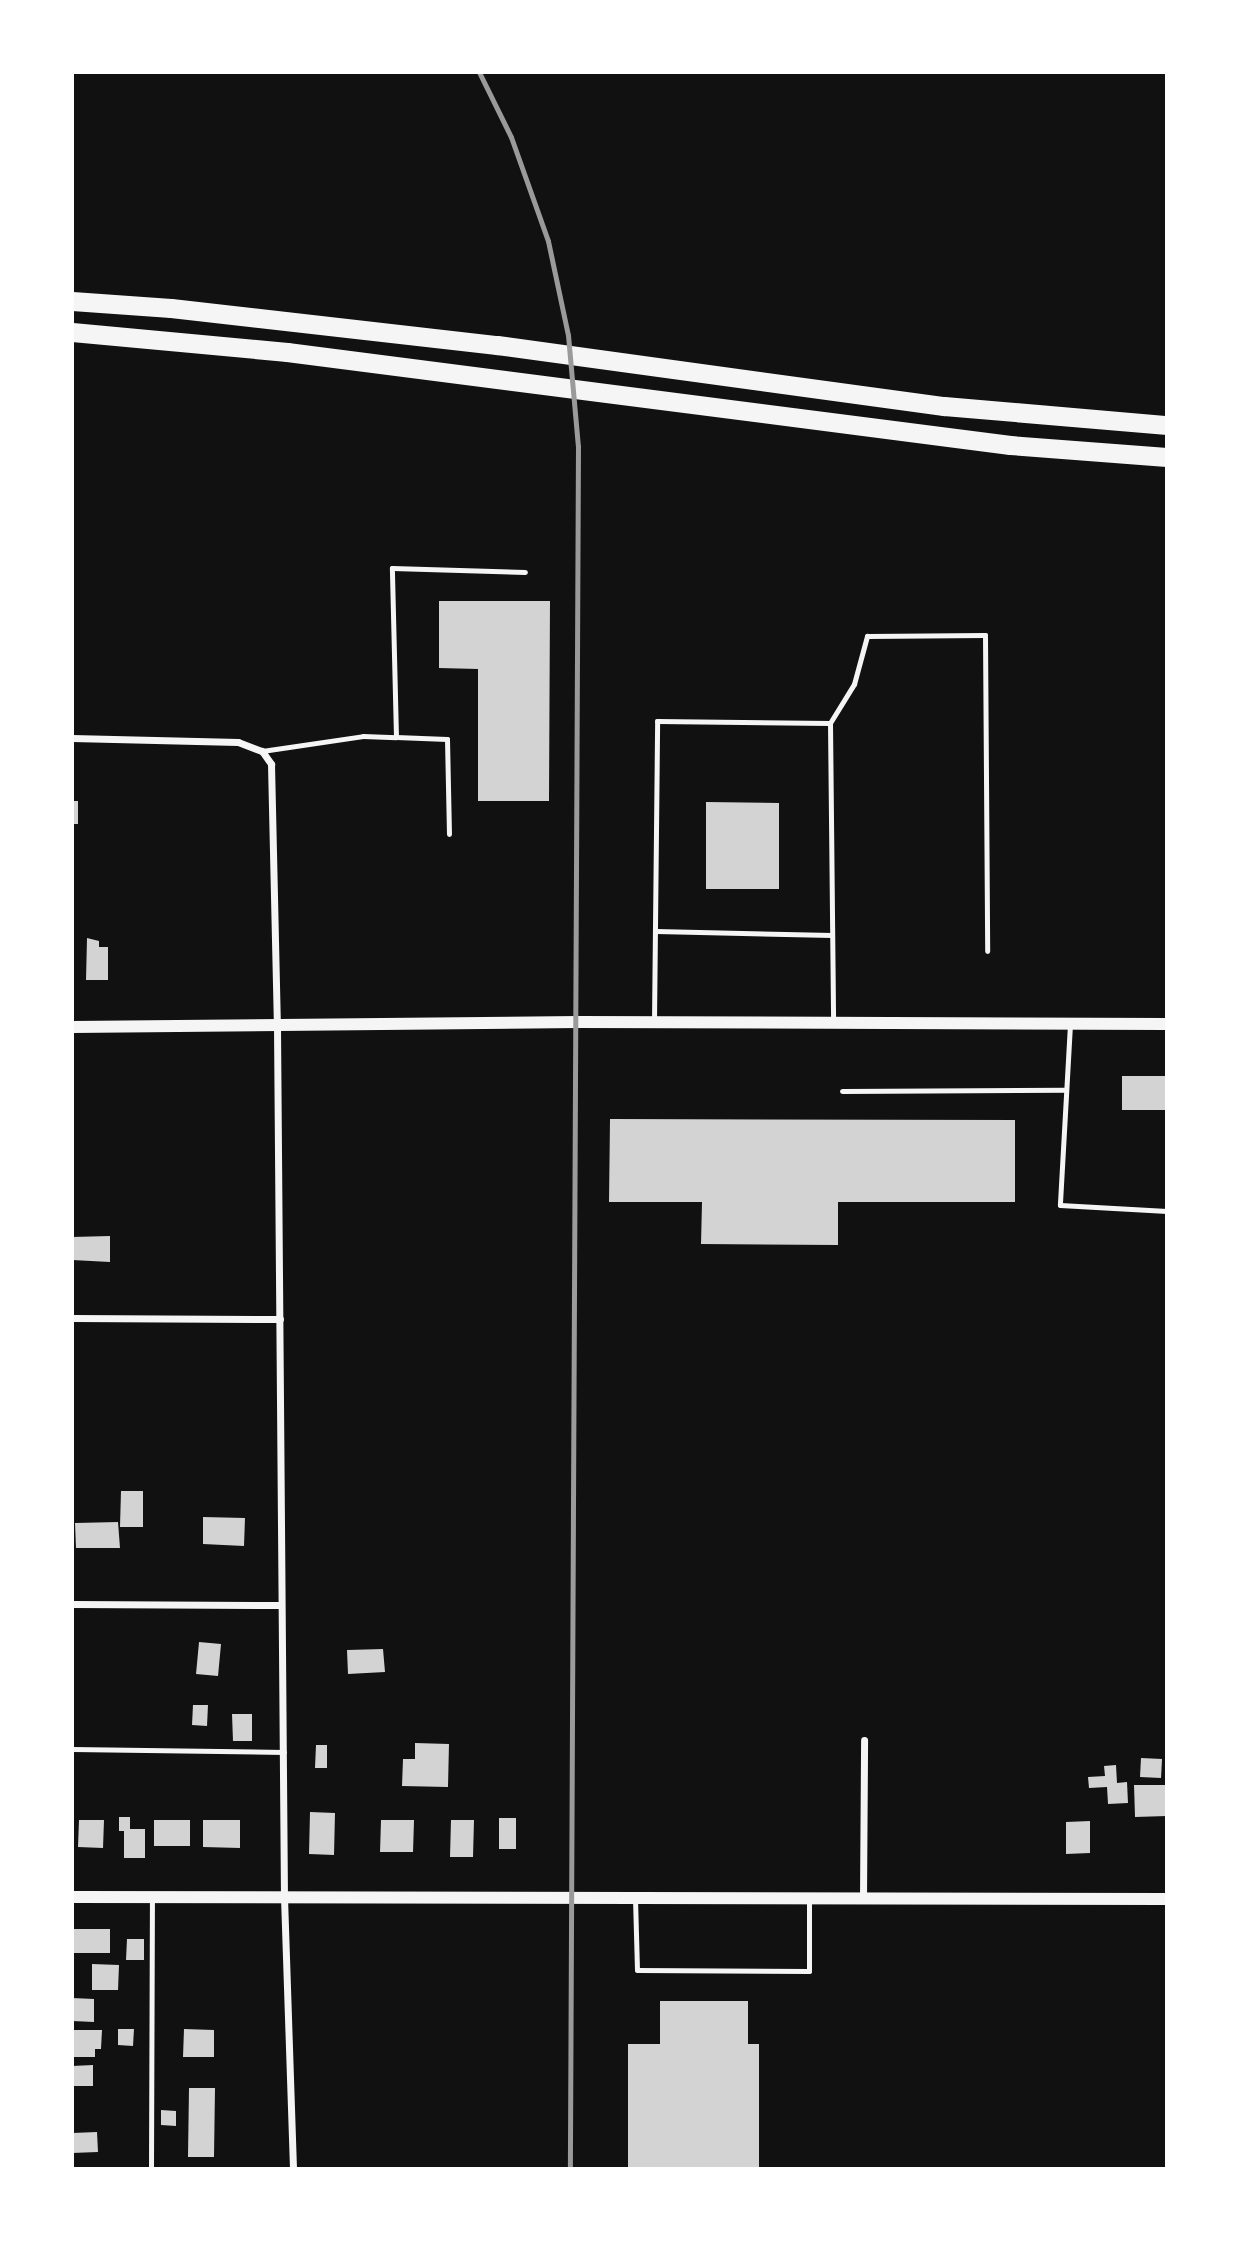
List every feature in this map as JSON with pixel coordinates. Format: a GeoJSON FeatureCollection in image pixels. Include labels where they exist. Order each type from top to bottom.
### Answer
{"type":"FeatureCollection","features":[{"type":"Feature","properties":{"kind":"highway"},"geometry":{"type":"LineString","coordinates":[[72,301],[171,308],[497,345],[944,406],[1167,425]]}},
{"type":"Feature","properties":{"kind":"highway"},"geometry":{"type":"LineString","coordinates":[[72,332],[288,352],[1010,445],[1167,457]]}},
{"type":"Feature","properties":{"kind":"street"},"geometry":{"type":"LineString","coordinates":[[72,738],[238,742],[262,751],[271,764],[277,1027],[284,1897],[293,2169]]}},
{"type":"Feature","properties":{"kind":"street"},"geometry":{"type":"LineString","coordinates":[[72,1027],[654,1022],[1167,1024]]}},
{"type":"Feature","properties":{"kind":"street"},"geometry":{"type":"LineString","coordinates":[[72,1318],[279,1319]]}},
{"type":"Feature","properties":{"kind":"street"},"geometry":{"type":"LineString","coordinates":[[72,1604],[280,1605]]}},
{"type":"Feature","properties":{"kind":"street"},"geometry":{"type":"LineString","coordinates":[[863,1898],[864,1740]]}},
{"type":"Feature","properties":{"kind":"street"},"geometry":{"type":"LineString","coordinates":[[72,1897],[1167,1899]]}},
{"type":"Feature","properties":{"kind":"lane"},"geometry":{"type":"LineString","coordinates":[[396,737],[392,568],[525,572]]}},
{"type":"Feature","properties":{"kind":"lane"},"geometry":{"type":"LineString","coordinates":[[833,1023],[830,723],[854,684],[867,636],[985,635],[987,951]]}},
{"type":"Feature","properties":{"kind":"lane"},"geometry":{"type":"LineString","coordinates":[[654,1022],[657,721],[830,723]]}},
{"type":"Feature","properties":{"kind":"lane"},"geometry":{"type":"LineString","coordinates":[[262,751],[363,736],[447,739],[449,834]]}},
{"type":"Feature","properties":{"kind":"lane"},"geometry":{"type":"LineString","coordinates":[[656,931],[832,934]]}},
{"type":"Feature","properties":{"kind":"lane"},"geometry":{"type":"LineString","coordinates":[[1070,1024],[1060,1205],[1167,1210]]}},
{"type":"Feature","properties":{"kind":"lane"},"geometry":{"type":"LineString","coordinates":[[842,1091],[1066,1090]]}},
{"type":"Feature","properties":{"kind":"lane"},"geometry":{"type":"LineString","coordinates":[[72,1749],[284,1752]]}},
{"type":"Feature","properties":{"kind":"lane"},"geometry":{"type":"LineString","coordinates":[[152,1897],[152,2169]]}},
{"type":"Feature","properties":{"kind":"lane"},"geometry":{"type":"LineString","coordinates":[[635,1898],[637,1970],[809,1971],[808,1898]]}},
{"type":"Feature","properties":{"kind":"building"},"geometry":{"type":"Polygon","coordinates":[[[439,601],[550,601],[549,801],[478,801],[478,669],[439,668],[439,601]]]}},
{"type":"Feature","properties":{"kind":"building"},"geometry":{"type":"Polygon","coordinates":[[[72,801],[78,801],[78,824],[72,824],[72,801]]]}},
{"type":"Feature","properties":{"kind":"building"},"geometry":{"type":"Polygon","coordinates":[[[706,802],[779,803],[779,889],[706,889],[706,802]]]}},
{"type":"Feature","properties":{"kind":"building"},"geometry":{"type":"Polygon","coordinates":[[[87,938],[99,941],[99,947],[108,947],[108,980],[86,980],[87,938]]]}},
{"type":"Feature","properties":{"kind":"building"},"geometry":{"type":"Polygon","coordinates":[[[1122,1076],[1167,1076],[1167,1110],[1122,1110],[1122,1076]]]}},
{"type":"Feature","properties":{"kind":"building"},"geometry":{"type":"Polygon","coordinates":[[[610,1119],[1015,1120],[1015,1202],[838,1202],[838,1245],[701,1244],[702,1202],[609,1202],[610,1119]]]}},
{"type":"Feature","properties":{"kind":"building"},"geometry":{"type":"Polygon","coordinates":[[[110,1236],[110,1262],[72,1260],[72,1237],[110,1236]]]}},
{"type":"Feature","properties":{"kind":"building"},"geometry":{"type":"Polygon","coordinates":[[[121,1491],[143,1491],[143,1527],[120,1527],[121,1491]]]}},
{"type":"Feature","properties":{"kind":"building"},"geometry":{"type":"Polygon","coordinates":[[[203,1517],[245,1518],[244,1546],[203,1544],[203,1517]]]}},
{"type":"Feature","properties":{"kind":"building"},"geometry":{"type":"Polygon","coordinates":[[[118,1522],[120,1548],[76,1548],[75,1523],[118,1522]]]}},
{"type":"Feature","properties":{"kind":"building"},"geometry":{"type":"Polygon","coordinates":[[[199,1642],[221,1644],[218,1676],[196,1674],[199,1642]]]}},
{"type":"Feature","properties":{"kind":"building"},"geometry":{"type":"Polygon","coordinates":[[[383,1649],[385,1672],[348,1674],[347,1650],[383,1649]]]}},
{"type":"Feature","properties":{"kind":"building"},"geometry":{"type":"Polygon","coordinates":[[[193,1705],[208,1705],[207,1726],[192,1725],[193,1705]]]}},
{"type":"Feature","properties":{"kind":"building"},"geometry":{"type":"Polygon","coordinates":[[[232,1714],[252,1714],[252,1741],[233,1741],[232,1714]]]}},
{"type":"Feature","properties":{"kind":"building"},"geometry":{"type":"Polygon","coordinates":[[[415,1743],[449,1744],[448,1787],[402,1786],[403,1759],[415,1759],[415,1743]]]}},
{"type":"Feature","properties":{"kind":"building"},"geometry":{"type":"Polygon","coordinates":[[[316,1745],[327,1745],[327,1768],[315,1768],[316,1745]]]}},
{"type":"Feature","properties":{"kind":"building"},"geometry":{"type":"Polygon","coordinates":[[[1141,1758],[1162,1759],[1161,1778],[1140,1777],[1141,1758]]]}},
{"type":"Feature","properties":{"kind":"building"},"geometry":{"type":"Polygon","coordinates":[[[1116,1765],[1117,1783],[1127,1782],[1128,1803],[1108,1804],[1107,1787],[1089,1788],[1088,1777],[1105,1776],[1104,1766],[1116,1765]]]}},
{"type":"Feature","properties":{"kind":"building"},"geometry":{"type":"Polygon","coordinates":[[[1134,1785],[1167,1785],[1167,1816],[1135,1817],[1134,1785]]]}},
{"type":"Feature","properties":{"kind":"building"},"geometry":{"type":"Polygon","coordinates":[[[310,1812],[335,1813],[334,1855],[309,1854],[310,1812]]]}},
{"type":"Feature","properties":{"kind":"building"},"geometry":{"type":"Polygon","coordinates":[[[119,1817],[130,1817],[130,1829],[145,1829],[145,1858],[124,1858],[124,1831],[119,1831],[119,1817]]]}},
{"type":"Feature","properties":{"kind":"building"},"geometry":{"type":"Polygon","coordinates":[[[499,1818],[516,1818],[516,1849],[499,1849],[499,1818]]]}},
{"type":"Feature","properties":{"kind":"building"},"geometry":{"type":"Polygon","coordinates":[[[79,1820],[104,1820],[103,1848],[78,1847],[79,1820]]]}},
{"type":"Feature","properties":{"kind":"building"},"geometry":{"type":"Polygon","coordinates":[[[154,1820],[190,1820],[190,1846],[154,1846],[154,1820]]]}},
{"type":"Feature","properties":{"kind":"building"},"geometry":{"type":"Polygon","coordinates":[[[203,1820],[240,1820],[240,1848],[203,1847],[203,1820]]]}},
{"type":"Feature","properties":{"kind":"building"},"geometry":{"type":"Polygon","coordinates":[[[381,1820],[414,1820],[413,1852],[380,1852],[381,1820]]]}},
{"type":"Feature","properties":{"kind":"building"},"geometry":{"type":"Polygon","coordinates":[[[451,1820],[474,1820],[473,1857],[450,1857],[451,1820]]]}},
{"type":"Feature","properties":{"kind":"building"},"geometry":{"type":"Polygon","coordinates":[[[1090,1821],[1090,1853],[1066,1854],[1066,1822],[1090,1821]]]}},
{"type":"Feature","properties":{"kind":"building"},"geometry":{"type":"Polygon","coordinates":[[[72,1929],[110,1929],[110,1953],[72,1953],[72,1929]]]}},
{"type":"Feature","properties":{"kind":"building"},"geometry":{"type":"Polygon","coordinates":[[[127,1939],[144,1939],[144,1960],[126,1960],[127,1939]]]}},
{"type":"Feature","properties":{"kind":"building"},"geometry":{"type":"Polygon","coordinates":[[[92,1964],[119,1965],[118,1990],[92,1990],[92,1964]]]}},
{"type":"Feature","properties":{"kind":"building"},"geometry":{"type":"Polygon","coordinates":[[[72,1998],[94,1999],[94,2022],[72,2021],[72,1998]]]}},
{"type":"Feature","properties":{"kind":"building"},"geometry":{"type":"Polygon","coordinates":[[[660,2001],[748,2001],[748,2044],[759,2044],[759,2169],[628,2169],[628,2044],[660,2044],[660,2001]]]}},
{"type":"Feature","properties":{"kind":"building"},"geometry":{"type":"Polygon","coordinates":[[[118,2029],[134,2029],[133,2046],[118,2045],[118,2029]]]}},
{"type":"Feature","properties":{"kind":"building"},"geometry":{"type":"Polygon","coordinates":[[[184,2029],[214,2030],[214,2057],[183,2057],[184,2029]]]}},
{"type":"Feature","properties":{"kind":"building"},"geometry":{"type":"Polygon","coordinates":[[[72,2030],[102,2030],[101,2049],[95,2049],[95,2057],[72,2057],[72,2030]]]}},
{"type":"Feature","properties":{"kind":"building"},"geometry":{"type":"Polygon","coordinates":[[[93,2065],[93,2086],[72,2086],[72,2066],[93,2065]]]}},
{"type":"Feature","properties":{"kind":"building"},"geometry":{"type":"Polygon","coordinates":[[[189,2088],[215,2088],[214,2157],[188,2157],[189,2088]]]}},
{"type":"Feature","properties":{"kind":"building"},"geometry":{"type":"Polygon","coordinates":[[[161,2110],[176,2111],[176,2126],[161,2125],[161,2110]]]}},
{"type":"Feature","properties":{"kind":"building"},"geometry":{"type":"Polygon","coordinates":[[[97,2132],[98,2152],[72,2153],[72,2133],[97,2132]]]}},
{"type":"Feature","properties":{"kind":"railway"},"geometry":{"type":"LineString","coordinates":[[479,72],[511,137],[548,241],[568,335],[578,446],[570,2169]]}}]}
